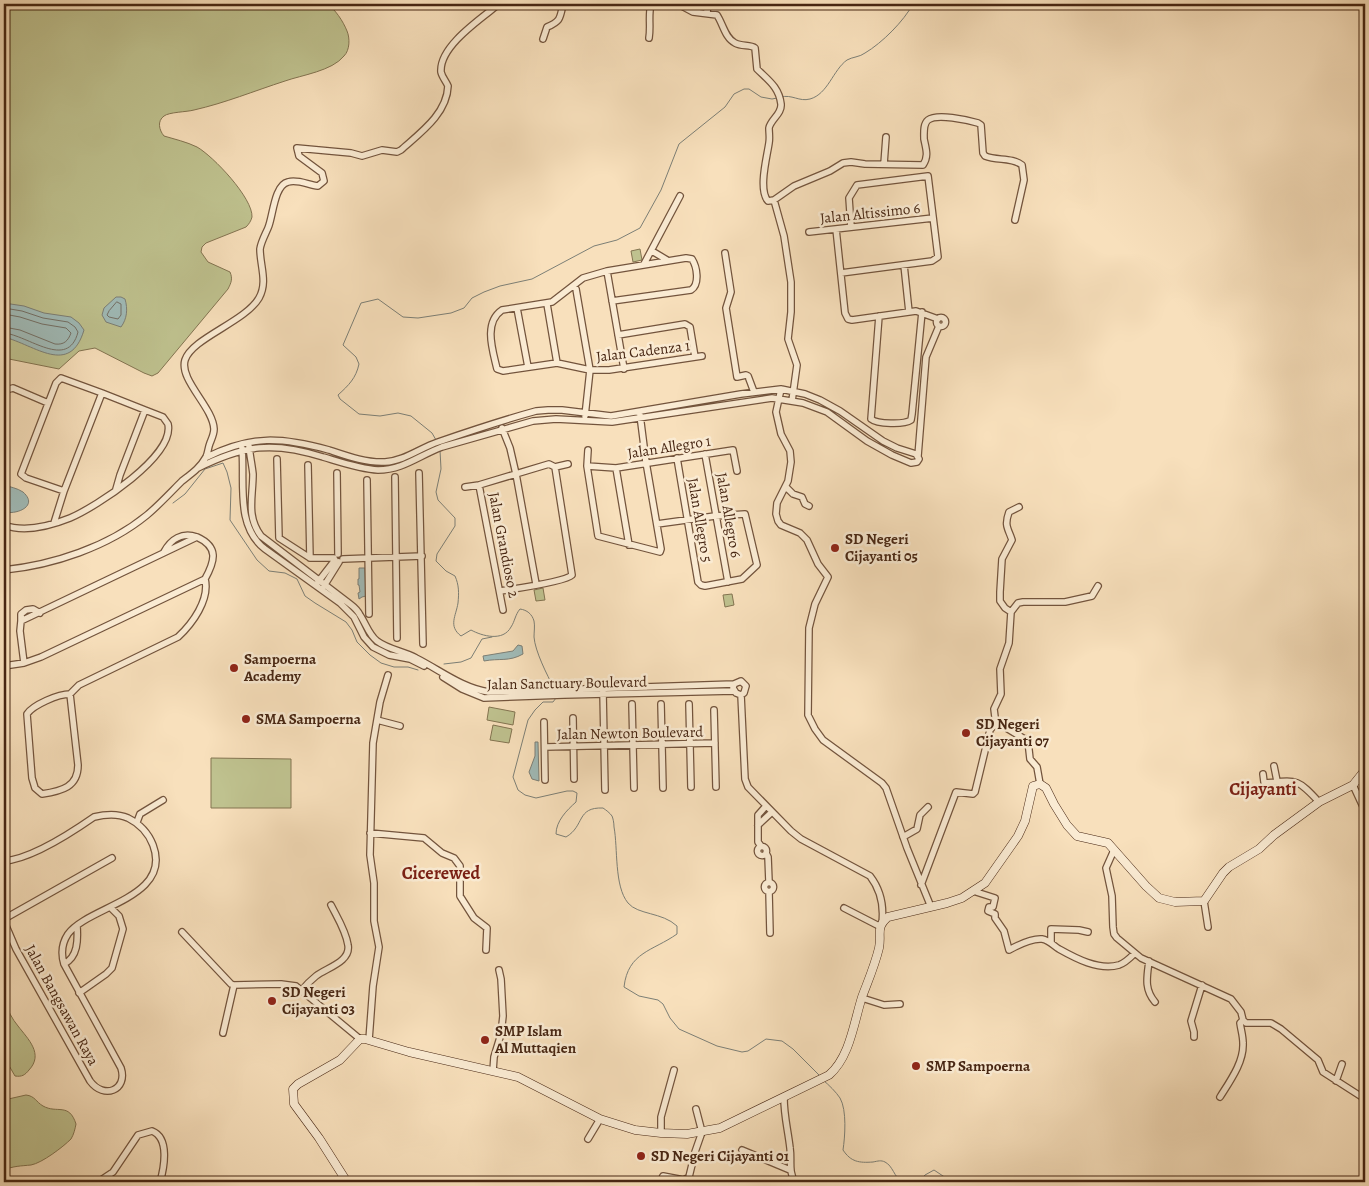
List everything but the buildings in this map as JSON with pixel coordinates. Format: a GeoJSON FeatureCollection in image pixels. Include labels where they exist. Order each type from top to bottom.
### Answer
{"type":"FeatureCollection","features":[{"type":"Feature","properties":{"kind":"main road"},"geometry":{"type":"LineString","coordinates":[[347,1182],[319,1138],[294,1104],[292,1096],[293,1089],[298,1084],[340,1060],[360,1039],[518,1077],[600,1119],[635,1130],[661,1134],[702,1132],[728,1125],[829,1075],[837,1068],[879,947],[880,924],[888,917],[962,898],[985,883],[1018,836],[1025,822],[1033,786],[1040,784],[1046,788],[1062,818],[1077,836],[1108,843],[1159,898],[1175,902],[1204,901],[1223,873],[1230,867],[1259,849],[1274,835],[1319,802],[1353,785],[1365,770]]}},
{"type":"Feature","properties":{"kind":"street"},"geometry":{"type":"LineString","coordinates":[[4,570],[54,560],[87,549],[114,536],[146,516],[198,468],[206,457],[214,428],[187,375],[185,360],[188,354],[202,342],[241,316],[261,294],[263,278],[261,245],[282,184],[296,181],[318,186],[324,181],[322,173],[298,156],[297,148],[351,153],[362,156],[382,150],[397,152],[401,150],[437,116],[444,106],[448,86],[441,73],[450,50],[464,32],[500,4]]}},
{"type":"Feature","properties":{"kind":"street"},"geometry":{"type":"LineString","coordinates":[[543,39],[546,28],[557,23],[560,19],[563,4]]}},
{"type":"Feature","properties":{"kind":"street"},"geometry":{"type":"LineString","coordinates":[[649,38],[651,24],[648,15],[652,4]]}},
{"type":"Feature","properties":{"kind":"street"},"geometry":{"type":"LineString","coordinates":[[678,4],[690,11],[717,15],[729,37],[735,43],[754,47],[757,69],[774,84],[778,92],[781,102],[780,111],[769,126],[764,176],[765,196],[768,201],[774,200],[794,186],[830,171],[843,163],[923,165],[927,158],[924,129],[926,122],[942,117],[978,123],[980,125],[985,156],[1015,161],[1022,165],[1024,180],[1015,220]]}},
{"type":"Feature","properties":{"kind":"street"},"geometry":{"type":"LineString","coordinates":[[707,13],[708,4]]}},
{"type":"Feature","properties":{"kind":"street"},"geometry":{"type":"LineString","coordinates":[[884,164],[886,137]]}},
{"type":"Feature","properties":{"kind":"street"},"geometry":{"type":"LineString","coordinates":[[841,273],[936,260],[938,257],[928,176],[859,184],[848,201],[851,227]]}},
{"type":"Feature","properties":{"kind":"street"},"geometry":{"type":"LineString","coordinates":[[644,264],[680,196]]}},
{"type":"Feature","properties":{"kind":"street"},"geometry":{"type":"LineString","coordinates":[[774,200],[784,236],[791,282],[788,339],[797,365],[792,401]]}},
{"type":"Feature","properties":{"kind":"street","name":"Jalan Altissimo 6"},"geometry":{"type":"LineString","coordinates":[[809,232],[933,218]]}},
{"type":"Feature","properties":{"kind":"street"},"geometry":{"type":"LineString","coordinates":[[198,468],[249,442],[265,439],[317,447],[354,458],[384,462],[398,460],[500,422],[536,411],[586,412],[611,416],[640,415],[772,398],[803,403],[826,412],[867,440],[908,463],[914,464],[917,462],[918,456],[926,357],[939,326],[944,326],[945,323],[943,318],[938,319],[916,311],[849,319],[845,313],[836,229]]}},
{"type":"Feature","properties":{"kind":"street"},"geometry":{"type":"LineString","coordinates":[[652,251],[668,260]]}},
{"type":"Feature","properties":{"kind":"street"},"geometry":{"type":"LineString","coordinates":[[725,253],[731,292],[726,308],[737,377],[748,376],[754,392]]}},
{"type":"Feature","properties":{"kind":"street"},"geometry":{"type":"LineString","coordinates":[[528,367],[517,308],[552,302],[583,278],[607,271],[686,258],[692,259],[695,263],[697,281],[696,287],[691,290],[612,301]]}},
{"type":"Feature","properties":{"kind":"street"},"geometry":{"type":"LineString","coordinates":[[904,265],[909,312]]}},
{"type":"Feature","properties":{"kind":"street"},"geometry":{"type":"LineString","coordinates":[[607,271],[624,368]]}},
{"type":"Feature","properties":{"kind":"street"},"geometry":{"type":"LineString","coordinates":[[573,286],[576,289],[590,370],[585,420]]}},
{"type":"Feature","properties":{"kind":"street"},"geometry":{"type":"LineString","coordinates":[[547,304],[557,363]]}},
{"type":"Feature","properties":{"kind":"street","name":"Jalan Cadenza 1"},"geometry":{"type":"LineString","coordinates":[[517,308],[499,312],[491,326],[490,332],[499,371],[557,363],[590,370],[624,368],[702,356]]}},
{"type":"Feature","properties":{"kind":"street"},"geometry":{"type":"LineString","coordinates":[[879,316],[870,419],[876,422],[905,423],[911,420],[922,312]]}},
{"type":"Feature","properties":{"kind":"street"},"geometry":{"type":"LineString","coordinates":[[618,335],[687,325],[690,328],[695,358]]}},
{"type":"Feature","properties":{"kind":"street"},"geometry":{"type":"LineString","coordinates":[[4,525],[26,529],[54,523],[92,507],[147,465],[162,446],[168,436],[168,428],[163,417],[61,378],[56,383],[21,474],[26,478],[64,491]]}},
{"type":"Feature","properties":{"kind":"street"},"geometry":{"type":"LineString","coordinates":[[4,395],[6,390],[13,388],[48,403]]}},
{"type":"Feature","properties":{"kind":"street"},"geometry":{"type":"LineString","coordinates":[[781,390],[776,412],[778,424],[791,456],[786,487],[776,508],[778,521],[785,528],[800,533],[807,540],[818,564],[828,577],[815,604],[809,628],[808,715],[814,729],[823,740],[882,783],[889,793],[903,838],[931,907]]}},
{"type":"Feature","properties":{"kind":"street"},"geometry":{"type":"LineString","coordinates":[[440,444],[544,420],[612,422],[754,392],[781,390],[812,397],[831,405],[883,441],[918,456]]}},
{"type":"Feature","properties":{"kind":"street"},"geometry":{"type":"LineString","coordinates":[[54,523],[64,491],[102,393]]}},
{"type":"Feature","properties":{"kind":"street"},"geometry":{"type":"LineString","coordinates":[[116,489],[145,410]]}},
{"type":"Feature","properties":{"kind":"street"},"geometry":{"type":"LineString","coordinates":[[588,450],[587,466],[598,536],[660,552],[640,415]]}},
{"type":"Feature","properties":{"kind":"street"},"geometry":{"type":"LineString","coordinates":[[500,422],[510,448],[516,474],[536,584]]}},
{"type":"Feature","properties":{"kind":"street","name":"Jalan Sanctuary Boulevard"},"geometry":{"type":"LineString","coordinates":[[249,442],[253,476],[251,517],[256,530],[340,603],[350,613],[364,637],[373,647],[388,655],[410,659],[462,689],[484,698],[564,692],[734,692]]}},
{"type":"Feature","properties":{"kind":"street"},"geometry":{"type":"LineString","coordinates":[[206,457],[242,447],[249,449],[283,447],[378,470],[400,467],[428,449]]}},
{"type":"Feature","properties":{"kind":"street","name":"Jalan Sanctuary Boulevard"},"geometry":{"type":"LineString","coordinates":[[242,447],[246,521],[255,539],[266,549],[320,585]]}},
{"type":"Feature","properties":{"kind":"street","name":"Jalan Allegro 1"},"geometry":{"type":"LineString","coordinates":[[587,466],[616,468],[733,450],[737,471]]}},
{"type":"Feature","properties":{"kind":"street","name":"Jalan Allegro 6"},"geometry":{"type":"LineString","coordinates":[[705,454],[728,582]]}},
{"type":"Feature","properties":{"kind":"street","name":"Jalan Allegro 5"},"geometry":{"type":"LineString","coordinates":[[677,458],[698,582],[701,586],[728,582]]}},
{"type":"Feature","properties":{"kind":"street"},"geometry":{"type":"LineString","coordinates":[[278,459],[279,538],[310,558],[422,556]]}},
{"type":"Feature","properties":{"kind":"street"},"geometry":{"type":"LineString","coordinates":[[243,461],[251,461]]}},
{"type":"Feature","properties":{"kind":"street"},"geometry":{"type":"LineString","coordinates":[[465,487],[479,485],[549,464],[555,467],[568,464]]}},
{"type":"Feature","properties":{"kind":"street"},"geometry":{"type":"LineString","coordinates":[[308,465],[310,558]]}},
{"type":"Feature","properties":{"kind":"street"},"geometry":{"type":"LineString","coordinates":[[500,591],[570,577],[572,575],[555,467]]}},
{"type":"Feature","properties":{"kind":"street"},"geometry":{"type":"LineString","coordinates":[[616,468],[629,545]]}},
{"type":"Feature","properties":{"kind":"street"},"geometry":{"type":"LineString","coordinates":[[320,585],[338,558],[337,473]]}},
{"type":"Feature","properties":{"kind":"street"},"geometry":{"type":"LineString","coordinates":[[420,473],[423,644]]}},
{"type":"Feature","properties":{"kind":"street"},"geometry":{"type":"LineString","coordinates":[[395,477],[398,638]]}},
{"type":"Feature","properties":{"kind":"street"},"geometry":{"type":"LineString","coordinates":[[367,480],[369,614]]}},
{"type":"Feature","properties":{"kind":"street","name":"Jalan Grandioso 2"},"geometry":{"type":"LineString","coordinates":[[479,485],[503,610]]}},
{"type":"Feature","properties":{"kind":"street"},"geometry":{"type":"LineString","coordinates":[[786,487],[793,494],[802,497],[805,504],[809,506]]}},
{"type":"Feature","properties":{"kind":"street"},"geometry":{"type":"LineString","coordinates":[[244,489],[251,488]]}},
{"type":"Feature","properties":{"kind":"street"},"geometry":{"type":"LineString","coordinates":[[1011,612],[1005,608],[1000,600],[1002,559],[1012,540],[1006,526],[1009,512],[1019,508]]}},
{"type":"Feature","properties":{"kind":"street"},"geometry":{"type":"LineString","coordinates":[[657,524],[687,519],[745,514],[756,565],[742,579],[728,582]]}},
{"type":"Feature","properties":{"kind":"street"},"geometry":{"type":"LineString","coordinates":[[24,663],[20,631],[21,621],[197,537],[210,546],[213,554],[213,564],[205,579],[206,587],[201,603],[194,617],[178,637],[79,686],[70,694],[50,699],[30,710],[27,714],[32,778],[35,788],[42,794],[69,786],[77,776],[78,765],[70,694]]}},
{"type":"Feature","properties":{"kind":"street"},"geometry":{"type":"LineString","coordinates":[[4,666],[24,663],[49,653],[205,579]]}},
{"type":"Feature","properties":{"kind":"street"},"geometry":{"type":"LineString","coordinates":[[996,724],[994,709],[1001,694],[1000,669],[1009,643],[1011,612],[1018,603],[1023,602],[1065,602],[1092,596],[1098,586]]}},
{"type":"Feature","properties":{"kind":"street"},"geometry":{"type":"LineString","coordinates":[[369,1040],[373,986],[379,948],[374,921],[374,883],[370,855],[373,743],[388,674]]}},
{"type":"Feature","properties":{"kind":"street"},"geometry":{"type":"LineString","coordinates":[[741,695],[734,692],[734,684],[737,682],[744,683],[746,690],[741,695],[744,779],[748,787],[801,839],[870,876],[878,886],[883,912],[880,924],[844,908]]}},
{"type":"Feature","properties":{"kind":"street","name":"Jalan Sanctuary Boulevard"},"geometry":{"type":"LineString","coordinates":[[603,692],[734,684]]}},
{"type":"Feature","properties":{"kind":"street"},"geometry":{"type":"LineString","coordinates":[[603,692],[605,790]]}},
{"type":"Feature","properties":{"kind":"street"},"geometry":{"type":"LineString","coordinates":[[632,704],[634,788]]}},
{"type":"Feature","properties":{"kind":"street"},"geometry":{"type":"LineString","coordinates":[[661,704],[663,788]]}},
{"type":"Feature","properties":{"kind":"street"},"geometry":{"type":"LineString","coordinates":[[689,704],[691,787]]}},
{"type":"Feature","properties":{"kind":"street"},"geometry":{"type":"LineString","coordinates":[[714,710],[716,787]]}},
{"type":"Feature","properties":{"kind":"street"},"geometry":{"type":"LineString","coordinates":[[573,718],[574,779]]}},
{"type":"Feature","properties":{"kind":"street"},"geometry":{"type":"LineString","coordinates":[[377,720],[400,726]]}},
{"type":"Feature","properties":{"kind":"street"},"geometry":{"type":"LineString","coordinates":[[544,722],[545,780]]}},
{"type":"Feature","properties":{"kind":"street"},"geometry":{"type":"LineString","coordinates":[[921,885],[956,792],[974,794],[990,730],[996,724]]}},
{"type":"Feature","properties":{"kind":"street"},"geometry":{"type":"LineString","coordinates":[[996,724],[1003,726],[1028,741],[1030,759],[1037,768],[1040,784]]}},
{"type":"Feature","properties":{"kind":"street","name":"Jalan Newton Boulevard"},"geometry":{"type":"LineString","coordinates":[[545,747],[715,743]]}},
{"type":"Feature","properties":{"kind":"street"},"geometry":{"type":"LineString","coordinates":[[1274,766],[1277,781]]}},
{"type":"Feature","properties":{"kind":"street"},"geometry":{"type":"LineString","coordinates":[[1263,774],[1265,783],[1290,781],[1302,784],[1319,802]]}},
{"type":"Feature","properties":{"kind":"street"},"geometry":{"type":"LineString","coordinates":[[1353,785],[1365,811]]}},
{"type":"Feature","properties":{"kind":"street"},"geometry":{"type":"LineString","coordinates":[[137,822],[140,814],[163,800]]}},
{"type":"Feature","properties":{"kind":"street"},"geometry":{"type":"LineString","coordinates":[[766,806],[758,815],[758,842],[761,846],[757,849],[757,853],[762,856],[766,853],[768,857],[768,882],[773,887],[769,892],[770,933]]}},
{"type":"Feature","properties":{"kind":"street"},"geometry":{"type":"LineString","coordinates":[[903,838],[917,829],[920,815],[928,808]]}},
{"type":"Feature","properties":{"kind":"street"},"geometry":{"type":"LineString","coordinates":[[758,825],[772,812]]}},
{"type":"Feature","properties":{"kind":"street"},"geometry":{"type":"LineString","coordinates":[[4,861],[15,860],[31,854],[94,817],[101,815],[122,815],[137,822],[149,835],[156,852],[155,869],[147,883],[111,908],[77,926],[68,934],[62,953],[64,964],[79,993],[112,968],[123,928],[119,916],[111,908]]}},
{"type":"Feature","properties":{"kind":"street"},"geometry":{"type":"LineString","coordinates":[[370,833],[424,838],[442,853],[456,860],[460,866],[460,894],[473,916],[487,929],[486,950]]}},
{"type":"Feature","properties":{"kind":"street"},"geometry":{"type":"LineString","coordinates":[[1114,850],[1106,868],[1112,896],[1114,934],[1134,954],[1223,995],[1236,1003],[1241,1012],[1243,1020],[1240,1023],[1244,1044],[1242,1055],[1234,1074],[1220,1097]]}},
{"type":"Feature","properties":{"kind":"street"},"geometry":{"type":"LineString","coordinates":[[4,920],[112,858]]}},
{"type":"Feature","properties":{"kind":"street"},"geometry":{"type":"LineString","coordinates":[[973,891],[996,898],[993,907],[990,907],[988,911],[995,914],[995,918],[1004,931],[1009,950],[1020,944],[1040,939],[1086,961],[1103,965],[1118,965],[1126,962],[1134,954]]}},
{"type":"Feature","properties":{"kind":"street"},"geometry":{"type":"LineString","coordinates":[[1204,901],[1208,927]]}},
{"type":"Feature","properties":{"kind":"street"},"geometry":{"type":"LineString","coordinates":[[302,990],[315,977],[340,962],[347,953],[349,947],[331,905]]}},
{"type":"Feature","properties":{"kind":"street","name":"Jalan Bangsawan Raya"},"geometry":{"type":"LineString","coordinates":[[4,920],[16,949],[86,1073],[97,1088],[104,1092],[109,1091],[119,1086],[123,1078],[122,1073],[79,993]]}},
{"type":"Feature","properties":{"kind":"street"},"geometry":{"type":"LineString","coordinates":[[64,964],[72,959],[76,949],[77,926]]}},
{"type":"Feature","properties":{"kind":"street"},"geometry":{"type":"LineString","coordinates":[[1050,943],[1051,929],[1088,932]]}},
{"type":"Feature","properties":{"kind":"street"},"geometry":{"type":"LineString","coordinates":[[182,932],[234,985],[281,984],[296,986],[360,1039]]}},
{"type":"Feature","properties":{"kind":"street"},"geometry":{"type":"LineString","coordinates":[[1149,961],[1148,991],[1155,1002]]}},
{"type":"Feature","properties":{"kind":"street"},"geometry":{"type":"LineString","coordinates":[[493,1071],[494,1057],[501,1034],[503,1016],[499,970]]}},
{"type":"Feature","properties":{"kind":"street"},"geometry":{"type":"LineString","coordinates":[[223,1033],[234,985]]}},
{"type":"Feature","properties":{"kind":"street"},"geometry":{"type":"LineString","coordinates":[[1194,1037],[1191,1021],[1202,985]]}},
{"type":"Feature","properties":{"kind":"street"},"geometry":{"type":"LineString","coordinates":[[862,998],[884,1005],[900,1004]]}},
{"type":"Feature","properties":{"kind":"street"},"geometry":{"type":"LineString","coordinates":[[1243,1020],[1251,1024],[1271,1023],[1318,1060],[1323,1072],[1365,1099]]}},
{"type":"Feature","properties":{"kind":"street"},"geometry":{"type":"LineString","coordinates":[[1336,1081],[1342,1064]]}},
{"type":"Feature","properties":{"kind":"street"},"geometry":{"type":"LineString","coordinates":[[661,1134],[661,1117],[674,1070]]}},
{"type":"Feature","properties":{"kind":"street"},"geometry":{"type":"LineString","coordinates":[[784,1098],[784,1116],[790,1148],[790,1170],[796,1182]]}},
{"type":"Feature","properties":{"kind":"street"},"geometry":{"type":"LineString","coordinates":[[660,1182],[663,1176],[680,1180],[689,1177],[702,1132],[696,1110]]}},
{"type":"Feature","properties":{"kind":"street"},"geometry":{"type":"LineString","coordinates":[[588,1140],[600,1119]]}},
{"type":"Feature","properties":{"kind":"street"},"geometry":{"type":"LineString","coordinates":[[98,1182],[113,1172],[134,1138],[142,1133],[152,1131],[158,1135],[163,1146],[164,1164],[160,1182]]}},
{"type":"Feature","properties":{"kind":"street"},"geometry":{"type":"LineString","coordinates":[[742,1150],[790,1170]]}},
{"type":"Feature","properties":{"kind":"green space"},"geometry":{"type":"Polygon","coordinates":[[[4,4],[327,4],[333,9],[347,31],[349,40],[347,51],[339,61],[325,69],[217,104],[166,115],[160,120],[160,128],[164,136],[197,147],[222,168],[246,199],[251,209],[252,217],[246,227],[206,243],[202,247],[201,252],[208,262],[230,272],[230,285],[158,373],[152,376],[95,348],[79,351],[59,369],[4,358],[4,4]]]}},
{"type":"Feature","properties":{"kind":"green space"},"geometry":{"type":"Polygon","coordinates":[[[640,249],[642,260],[633,262],[631,251],[640,249]]]}},
{"type":"Feature","properties":{"kind":"green space"},"geometry":{"type":"Polygon","coordinates":[[[543,588],[545,600],[536,601],[534,590],[543,588]]]}},
{"type":"Feature","properties":{"kind":"green space"},"geometry":{"type":"Polygon","coordinates":[[[732,594],[734,605],[725,607],[723,595],[732,594]]]}},
{"type":"Feature","properties":{"kind":"green space"},"geometry":{"type":"Polygon","coordinates":[[[489,707],[515,712],[513,725],[487,720],[489,707]]]}},
{"type":"Feature","properties":{"kind":"green space"},"geometry":{"type":"Polygon","coordinates":[[[493,725],[512,729],[509,743],[490,740],[493,725]]]}},
{"type":"Feature","properties":{"kind":"green space"},"geometry":{"type":"Polygon","coordinates":[[[211,758],[291,759],[291,808],[211,808],[211,758]]]}},
{"type":"Feature","properties":{"kind":"green space"},"geometry":{"type":"Polygon","coordinates":[[[4,1002],[14,1020],[30,1041],[35,1052],[33,1064],[21,1076],[15,1076],[4,1057],[4,1002]]]}},
{"type":"Feature","properties":{"kind":"green space"},"geometry":{"type":"Polygon","coordinates":[[[26,1095],[48,1108],[70,1113],[76,1124],[74,1132],[71,1139],[41,1161],[31,1165],[4,1170],[4,1100],[26,1095]]]}},
{"type":"Feature","properties":{"kind":"water"},"geometry":{"type":"Polygon","coordinates":[[[116,297],[125,299],[126,303],[126,317],[121,327],[106,322],[102,315],[104,308],[116,297]]]}},
{"type":"Feature","properties":{"kind":"water"},"geometry":{"type":"Polygon","coordinates":[[[4,303],[24,306],[44,313],[71,317],[84,330],[78,344],[70,352],[61,355],[50,354],[4,337],[4,303]]]}},
{"type":"Feature","properties":{"kind":"water"},"geometry":{"type":"Polygon","coordinates":[[[4,485],[23,492],[27,497],[29,501],[27,505],[20,511],[4,512],[4,485]]]}},
{"type":"Feature","properties":{"kind":"water"},"geometry":{"type":"Polygon","coordinates":[[[359,568],[365,568],[366,596],[359,599],[358,579],[359,568]]]}},
{"type":"Feature","properties":{"kind":"water"},"geometry":{"type":"Polygon","coordinates":[[[518,645],[522,646],[523,654],[508,659],[484,661],[483,656],[513,651],[518,645]]]}},
{"type":"Feature","properties":{"kind":"water"},"geometry":{"type":"Polygon","coordinates":[[[535,742],[538,742],[539,781],[532,779],[529,772],[535,756],[535,742]]]}},
{"type":"Feature","properties":{"kind":"waterway"},"geometry":{"type":"LineString","coordinates":[[781,97],[789,96],[806,100],[816,96],[826,87],[842,64],[878,44],[892,31],[913,4]]}},
{"type":"Feature","properties":{"kind":"waterway"},"geometry":{"type":"LineString","coordinates":[[436,440],[432,433],[411,416],[398,413],[380,416],[359,414],[340,399],[338,395],[352,381],[359,364],[356,357],[343,345],[361,303],[378,299],[403,317],[418,318],[451,313],[464,308],[472,298],[484,292],[500,286],[532,279],[594,246],[617,240],[640,228],[661,190],[679,144],[725,107],[734,94],[744,89],[749,89],[761,97],[777,98]]}},
{"type":"Feature","properties":{"kind":"waterway"},"geometry":{"type":"LineString","coordinates":[[440,450],[441,469],[436,492],[438,500],[455,518],[455,526],[437,554],[436,561],[446,571],[455,576],[457,583],[458,599],[454,621],[455,628],[461,636],[471,630],[486,636],[503,635],[512,625],[520,609],[527,611],[534,621],[534,637],[539,656],[554,688]]}},
{"type":"Feature","properties":{"kind":"waterway"},"geometry":{"type":"LineString","coordinates":[[173,503],[185,494],[205,469],[223,463],[231,488],[230,520],[257,560],[269,571],[285,573],[297,579],[305,596],[346,622],[357,642],[381,663],[394,667],[408,667],[418,670]]}},
{"type":"Feature","properties":{"kind":"waterway"},"geometry":{"type":"LineString","coordinates":[[444,664],[461,662],[471,658],[482,639],[492,637]]}},
{"type":"Feature","properties":{"kind":"waterway"},"geometry":{"type":"LineString","coordinates":[[556,698],[553,702],[543,702],[528,720],[513,777],[518,790],[525,795],[536,798],[567,791],[577,793],[576,802],[563,816],[556,829],[556,834],[566,837],[572,833],[588,811],[603,808],[608,812],[612,816],[613,821],[620,887],[628,903],[638,910],[664,918],[677,926],[677,934],[636,959],[626,975],[624,987],[639,996],[658,1000],[663,1004],[670,1018],[679,1029],[717,1046],[742,1052],[748,1051],[766,1039],[782,1041],[793,1049],[819,1075]]}},
{"type":"Feature","properties":{"kind":"waterway"},"geometry":{"type":"LineString","coordinates":[[823,1080],[840,1098],[844,1109],[843,1150],[846,1154],[859,1162],[885,1162],[902,1182]]}},
{"type":"Feature","properties":{"kind":"waterway"},"geometry":{"type":"LineString","coordinates":[[919,1182],[925,1175],[934,1170],[946,1178],[947,1182]]}},
{"type":"Feature","properties":{"kind":"place","name":"SD Negeri Cijayanti 05"},"geometry":{"type":"Point","coordinates":[835,548]}},
{"type":"Feature","properties":{"kind":"place","name":"Sampoerna Academy"},"geometry":{"type":"Point","coordinates":[234,668]}},
{"type":"Feature","properties":{"kind":"place","name":"SMA Sampoerna"},"geometry":{"type":"Point","coordinates":[246,719]}},
{"type":"Feature","properties":{"kind":"place","name":"SD Negeri Cijayanti 07"},"geometry":{"type":"Point","coordinates":[966,733]}},
{"type":"Feature","properties":{"kind":"place","name":"SD Negeri Cijayanti 03"},"geometry":{"type":"Point","coordinates":[272,1001]}},
{"type":"Feature","properties":{"kind":"place","name":"SMP Islam Al Muttaqien"},"geometry":{"type":"Point","coordinates":[485,1040]}},
{"type":"Feature","properties":{"kind":"place","name":"SMP Sampoerna"},"geometry":{"type":"Point","coordinates":[916,1066]}},
{"type":"Feature","properties":{"kind":"place","name":"SD Negeri Cijayanti 01"},"geometry":{"type":"Point","coordinates":[641,1156]}},
{"type":"Feature","properties":{"kind":"district","name":"Cijayanti"},"geometry":{"type":"Point","coordinates":[1263,789]}},
{"type":"Feature","properties":{"kind":"district","name":"Cicerewed"},"geometry":{"type":"Point","coordinates":[441,873]}}]}
